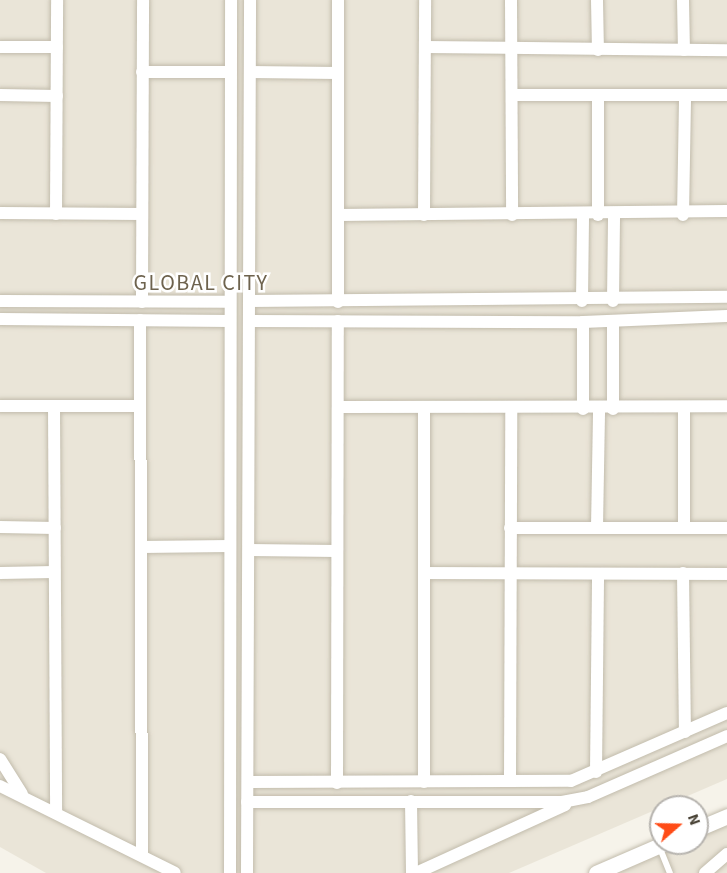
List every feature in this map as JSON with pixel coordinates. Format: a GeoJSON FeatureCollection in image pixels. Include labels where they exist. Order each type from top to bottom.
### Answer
{"type":"FeatureCollection","features":[{"type":"Feature","properties":{"kind":"street"},"geometry":{"type":"LineString","coordinates":[[56,214],[57,0]]}},
{"type":"Feature","properties":{"kind":"street"},"geometry":{"type":"LineString","coordinates":[[142,0],[142,302]]}},
{"type":"Feature","properties":{"kind":"street"},"geometry":{"type":"LineString","coordinates":[[230,873],[231,0]]}},
{"type":"Feature","properties":{"kind":"street"},"geometry":{"type":"LineString","coordinates":[[247,873],[250,0]]}},
{"type":"Feature","properties":{"kind":"street"},"geometry":{"type":"LineString","coordinates":[[338,0],[338,302]]}},
{"type":"Feature","properties":{"kind":"street"},"geometry":{"type":"LineString","coordinates":[[424,215],[425,0]]}},
{"type":"Feature","properties":{"kind":"street"},"geometry":{"type":"LineString","coordinates":[[511,0],[512,215]]}},
{"type":"Feature","properties":{"kind":"street"},"geometry":{"type":"LineString","coordinates":[[597,0],[598,50]]}},
{"type":"Feature","properties":{"kind":"street"},"geometry":{"type":"LineString","coordinates":[[683,0],[684,50]]}},
{"type":"Feature","properties":{"kind":"street"},"geometry":{"type":"LineString","coordinates":[[0,47],[57,47]]}},
{"type":"Feature","properties":{"kind":"street"},"geometry":{"type":"LineString","coordinates":[[425,47],[727,50]]}},
{"type":"Feature","properties":{"kind":"street"},"geometry":{"type":"LineString","coordinates":[[142,72],[231,72]]}},
{"type":"Feature","properties":{"kind":"street"},"geometry":{"type":"LineString","coordinates":[[250,72],[338,73]]}},
{"type":"Feature","properties":{"kind":"street"},"geometry":{"type":"LineString","coordinates":[[0,95],[57,96]]}},
{"type":"Feature","properties":{"kind":"street"},"geometry":{"type":"LineString","coordinates":[[512,95],[727,95]]}},
{"type":"Feature","properties":{"kind":"street"},"geometry":{"type":"LineString","coordinates":[[598,95],[598,215]]}},
{"type":"Feature","properties":{"kind":"street"},"geometry":{"type":"LineString","coordinates":[[684,215],[685,95]]}},
{"type":"Feature","properties":{"kind":"street"},"geometry":{"type":"LineString","coordinates":[[338,215],[684,215],[727,211]]}},
{"type":"Feature","properties":{"kind":"street"},"geometry":{"type":"LineString","coordinates":[[0,213],[142,214]]}},
{"type":"Feature","properties":{"kind":"street"},"geometry":{"type":"LineString","coordinates":[[582,301],[583,215]]}},
{"type":"Feature","properties":{"kind":"street"},"geometry":{"type":"LineString","coordinates":[[613,301],[614,215]]}},
{"type":"Feature","properties":{"kind":"street"},"geometry":{"type":"LineString","coordinates":[[249,302],[613,301],[727,297]]}},
{"type":"Feature","properties":{"kind":"street"},"geometry":{"type":"LineString","coordinates":[[0,302],[230,302]]}},
{"type":"Feature","properties":{"kind":"street"},"geometry":{"type":"LineString","coordinates":[[249,321],[613,322],[727,316]]}},
{"type":"Feature","properties":{"kind":"street"},"geometry":{"type":"LineString","coordinates":[[0,320],[230,321]]}},
{"type":"Feature","properties":{"kind":"street"},"geometry":{"type":"LineString","coordinates":[[140,320],[142,853]]}},
{"type":"Feature","properties":{"kind":"street"},"geometry":{"type":"LineString","coordinates":[[337,783],[338,321]]}},
{"type":"Feature","properties":{"kind":"street"},"geometry":{"type":"LineString","coordinates":[[583,322],[583,409]]}},
{"type":"Feature","properties":{"kind":"street"},"geometry":{"type":"LineString","coordinates":[[613,322],[613,410]]}},
{"type":"Feature","properties":{"kind":"street"},"geometry":{"type":"LineString","coordinates":[[0,406],[140,406]]}},
{"type":"Feature","properties":{"kind":"street"},"geometry":{"type":"LineString","coordinates":[[54,406],[57,810]]}},
{"type":"Feature","properties":{"kind":"street"},"geometry":{"type":"LineString","coordinates":[[338,407],[613,410],[727,406]]}},
{"type":"Feature","properties":{"kind":"street"},"geometry":{"type":"LineString","coordinates":[[424,408],[424,782]]}},
{"type":"Feature","properties":{"kind":"street"},"geometry":{"type":"LineString","coordinates":[[510,782],[511,409]]}},
{"type":"Feature","properties":{"kind":"street"},"geometry":{"type":"LineString","coordinates":[[597,528],[599,409]]}},
{"type":"Feature","properties":{"kind":"street"},"geometry":{"type":"LineString","coordinates":[[684,409],[684,528]]}},
{"type":"Feature","properties":{"kind":"street"},"geometry":{"type":"LineString","coordinates":[[0,527],[55,528]]}},
{"type":"Feature","properties":{"kind":"street"},"geometry":{"type":"LineString","coordinates":[[510,528],[727,528]]}},
{"type":"Feature","properties":{"kind":"street"},"geometry":{"type":"LineString","coordinates":[[141,547],[230,546]]}},
{"type":"Feature","properties":{"kind":"street"},"geometry":{"type":"LineString","coordinates":[[249,550],[337,551]]}},
{"type":"Feature","properties":{"kind":"street"},"geometry":{"type":"LineString","coordinates":[[0,573],[54,572]]}},
{"type":"Feature","properties":{"kind":"street"},"geometry":{"type":"LineString","coordinates":[[424,573],[727,574]]}},
{"type":"Feature","properties":{"kind":"street"},"geometry":{"type":"LineString","coordinates":[[683,573],[684,732]]}},
{"type":"Feature","properties":{"kind":"street"},"geometry":{"type":"LineString","coordinates":[[596,772],[598,574]]}},
{"type":"Feature","properties":{"kind":"street"},"geometry":{"type":"LineString","coordinates":[[248,782],[563,782],[596,772],[727,713]]}},
{"type":"Feature","properties":{"kind":"street"},"geometry":{"type":"LineString","coordinates":[[411,801],[414,873],[575,800],[727,736]]}},
{"type":"Feature","properties":{"kind":"street"},"geometry":{"type":"LineString","coordinates":[[0,759],[22,794]]}},
{"type":"Feature","properties":{"kind":"street"},"geometry":{"type":"LineString","coordinates":[[0,786],[57,810],[142,853],[175,873]]}},
{"type":"Feature","properties":{"kind":"street"},"geometry":{"type":"LineString","coordinates":[[247,802],[575,800]]}},
{"type":"Feature","properties":{"kind":"street"},"geometry":{"type":"LineString","coordinates":[[709,824],[727,816]]}},
{"type":"Feature","properties":{"kind":"street"},"geometry":{"type":"LineString","coordinates":[[596,873],[649,850]]}},
{"type":"Feature","properties":{"kind":"street"},"geometry":{"type":"LineString","coordinates":[[705,873],[727,854]]}},
{"type":"Feature","properties":{"kind":"lane"},"geometry":{"type":"LineString","coordinates":[[665,855],[670,873]]}},
{"type":"Feature","properties":{"kind":"shaded area","name":"GLOBAL CITY"},"geometry":{"type":"Polygon","coordinates":[[[0,0],[727,0],[727,779],[690,795],[649,795],[649,813],[509,873],[46,873],[0,847],[0,0]]]}},
{"type":"Feature","properties":{"kind":"shaded area"},"geometry":{"type":"Polygon","coordinates":[[[727,819],[727,873],[610,873],[649,855],[709,855],[709,827],[727,819]]]}},
{"type":"Feature","properties":{"kind":"district","name":"GLOBAL CITY"},"geometry":{"type":"Point","coordinates":[201,284]}}]}
